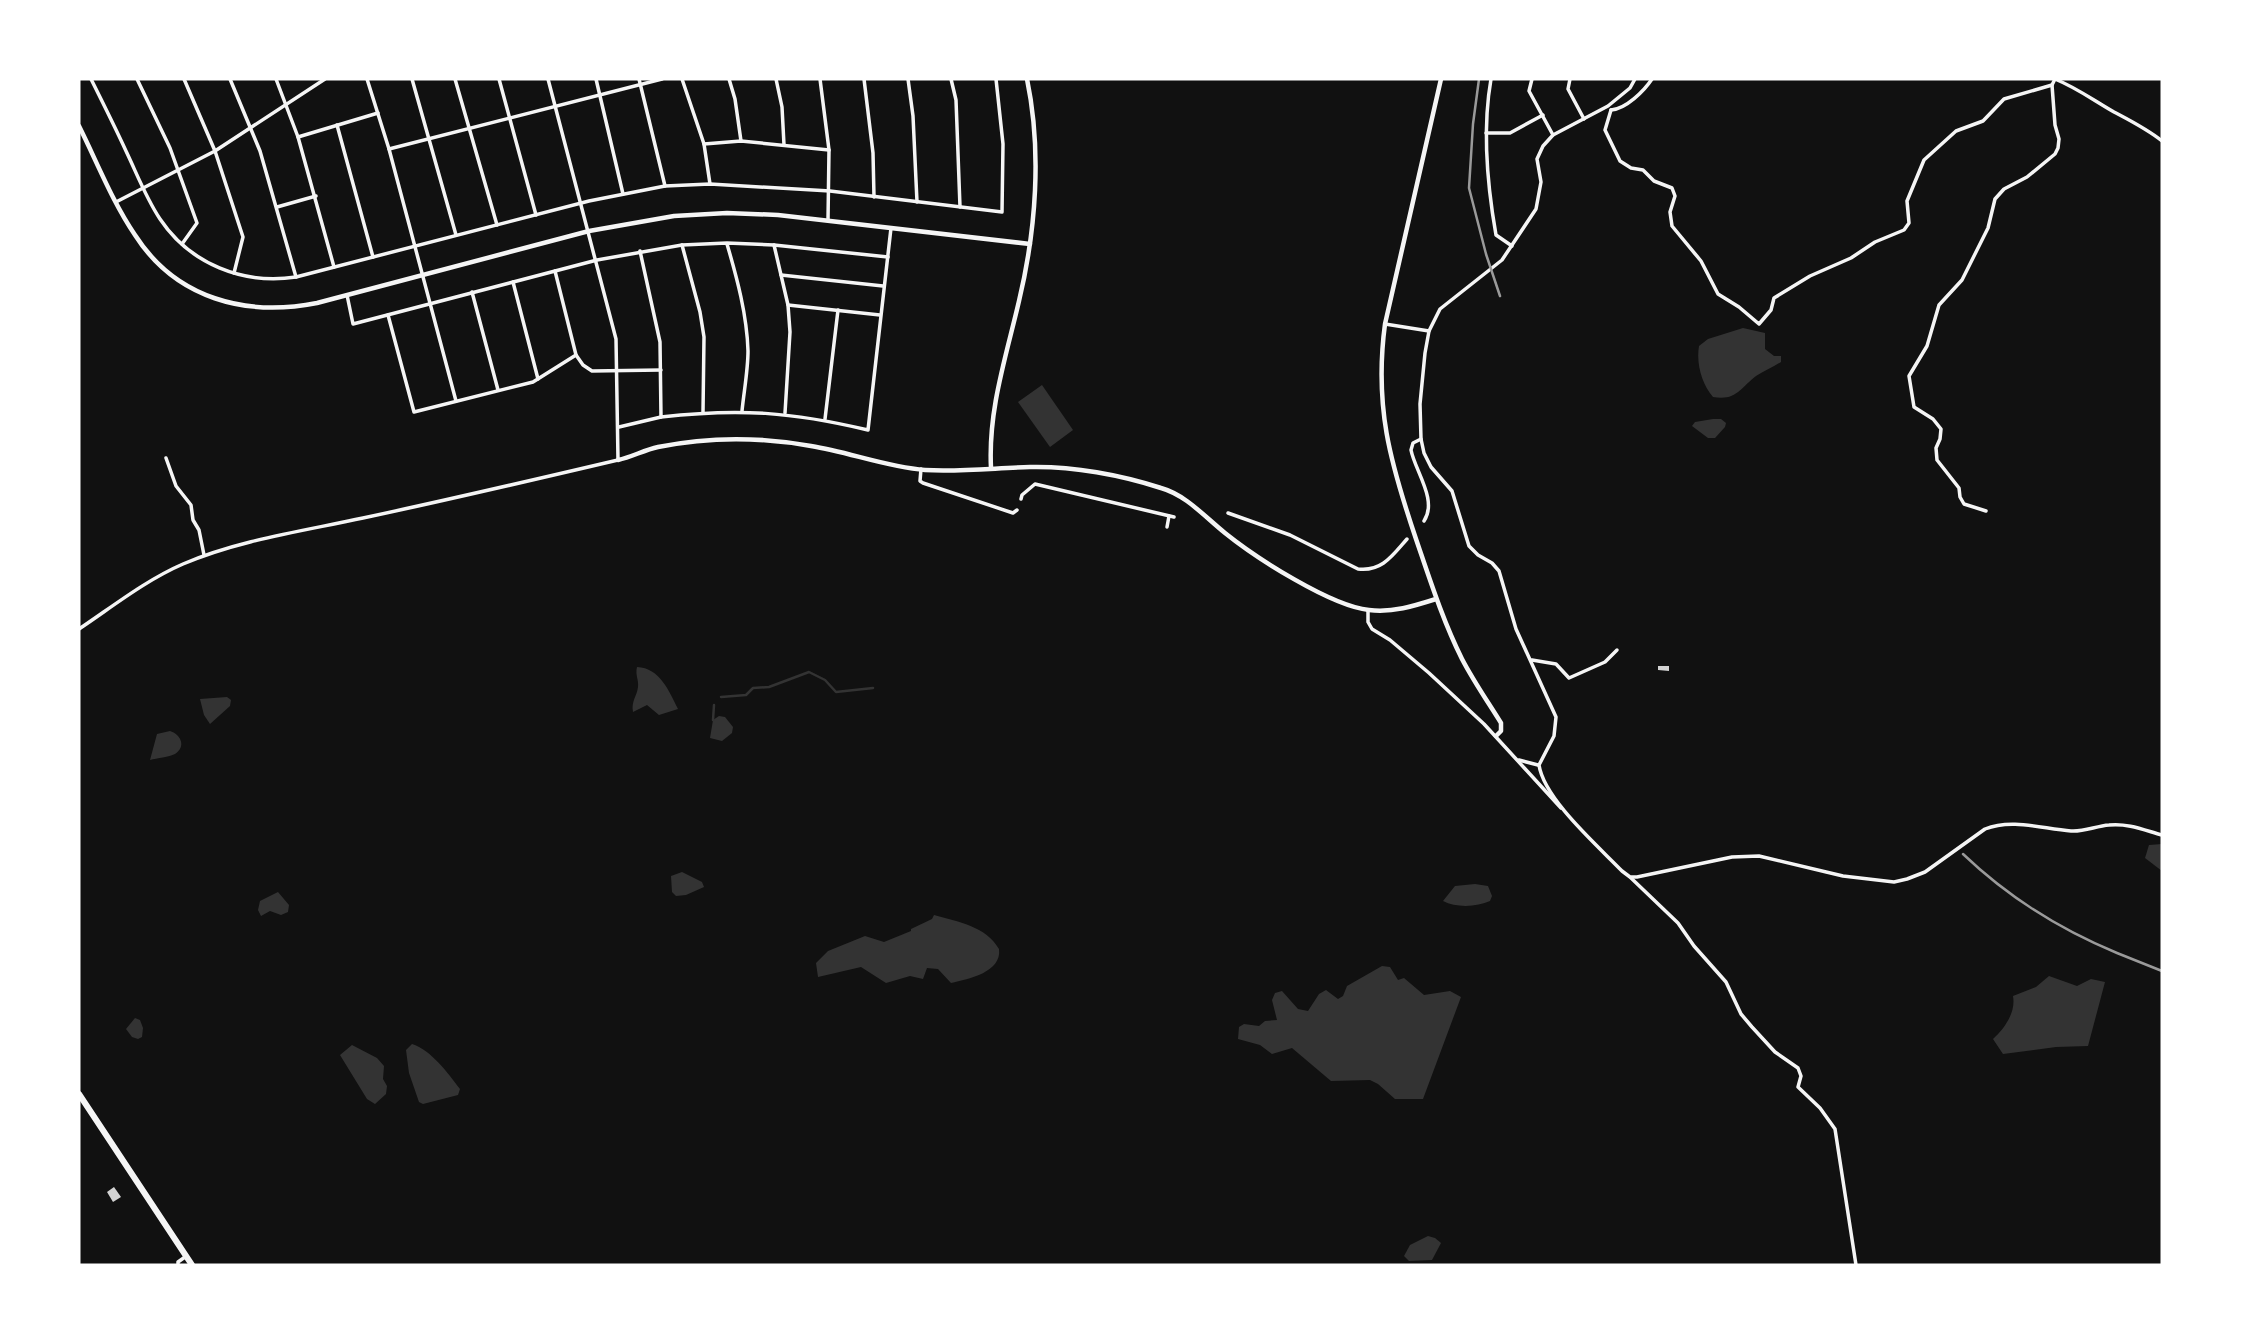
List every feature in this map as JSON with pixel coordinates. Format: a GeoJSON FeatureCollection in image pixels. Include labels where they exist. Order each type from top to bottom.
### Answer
{"type":"FeatureCollection","features":[{"type":"Feature","properties":{"kind":"main road"},"geometry":{"type":"LineString","coordinates":[[79,1094],[192,1265]]}},
{"type":"Feature","properties":{"kind":"street"},"geometry":{"type":"LineString","coordinates":[[91,79],[142,187],[161,220],[182,244],[198,258],[234,273],[270,279],[296,277],[582,203],[665,186],[710,184],[830,191],[1002,212],[1003,144],[996,79]]}},
{"type":"Feature","properties":{"kind":"street"},"geometry":{"type":"LineString","coordinates":[[137,79],[179,170],[197,223],[182,244]]}},
{"type":"Feature","properties":{"kind":"street"},"geometry":{"type":"LineString","coordinates":[[184,79],[215,151],[243,237],[234,273]]}},
{"type":"Feature","properties":{"kind":"street"},"geometry":{"type":"LineString","coordinates":[[230,79],[251,128],[296,277]]}},
{"type":"Feature","properties":{"kind":"street"},"geometry":{"type":"LineString","coordinates":[[276,79],[298,137],[334,268]]}},
{"type":"Feature","properties":{"kind":"street"},"geometry":{"type":"LineString","coordinates":[[116,202],[215,151],[323,79]]}},
{"type":"Feature","properties":{"kind":"street"},"geometry":{"type":"LineString","coordinates":[[367,79],[389,149],[456,401]]}},
{"type":"Feature","properties":{"kind":"street"},"geometry":{"type":"LineString","coordinates":[[411,79],[456,236]]}},
{"type":"Feature","properties":{"kind":"street"},"geometry":{"type":"LineString","coordinates":[[456,79],[497,225]]}},
{"type":"Feature","properties":{"kind":"street"},"geometry":{"type":"LineString","coordinates":[[499,79],[536,215]]}},
{"type":"Feature","properties":{"kind":"street"},"geometry":{"type":"LineString","coordinates":[[548,79],[616,339],[618,460]]}},
{"type":"Feature","properties":{"kind":"street"},"geometry":{"type":"LineString","coordinates":[[596,79],[623,194]]}},
{"type":"Feature","properties":{"kind":"street"},"geometry":{"type":"LineString","coordinates":[[389,149],[640,82],[662,79]]}},
{"type":"Feature","properties":{"kind":"street"},"geometry":{"type":"LineString","coordinates":[[682,79],[704,144],[710,184]]}},
{"type":"Feature","properties":{"kind":"street"},"geometry":{"type":"LineString","coordinates":[[729,79],[741,141]]}},
{"type":"Feature","properties":{"kind":"street"},"geometry":{"type":"LineString","coordinates":[[776,79],[782,107],[784,145]]}},
{"type":"Feature","properties":{"kind":"street"},"geometry":{"type":"LineString","coordinates":[[820,79],[829,150],[828,220]]}},
{"type":"Feature","properties":{"kind":"street"},"geometry":{"type":"LineString","coordinates":[[864,79],[873,153],[873,197]]}},
{"type":"Feature","properties":{"kind":"street"},"geometry":{"type":"LineString","coordinates":[[908,79],[913,116],[917,202]]}},
{"type":"Feature","properties":{"kind":"street"},"geometry":{"type":"LineString","coordinates":[[951,79],[956,112],[960,207]]}},
{"type":"Feature","properties":{"kind":"street"},"geometry":{"type":"LineString","coordinates":[[992,469],[992,414],[1020,300],[1030,244],[1035,171],[1027,79]]}},
{"type":"Feature","properties":{"kind":"street"},"geometry":{"type":"LineString","coordinates":[[1441,79],[1385,324],[1380,377],[1385,432],[1399,488],[1436,599],[1461,657],[1501,723],[1501,731],[1496,736]]}},
{"type":"Feature","properties":{"kind":"street"},"geometry":{"type":"LineString","coordinates":[[1491,79],[1486,134],[1490,202],[1496,235],[1512,246]]}},
{"type":"Feature","properties":{"kind":"street"},"geometry":{"type":"LineString","coordinates":[[1532,79],[1529,91],[1553,135]]}},
{"type":"Feature","properties":{"kind":"street"},"geometry":{"type":"LineString","coordinates":[[1570,79],[1568,89],[1584,119]]}},
{"type":"Feature","properties":{"kind":"street"},"geometry":{"type":"LineString","coordinates":[[1568,814],[1543,780],[1539,765],[1552,741],[1556,724],[1550,702],[1516,629],[1499,571],[1469,546],[1451,491],[1428,462],[1421,439],[1420,404],[1429,331],[1440,309],[1505,257],[1536,209],[1541,182],[1537,159],[1539,151],[1553,135],[1609,108],[1630,88],[1635,79]]}},
{"type":"Feature","properties":{"kind":"street"},"geometry":{"type":"LineString","coordinates":[[1609,108],[1618,110],[1652,79]]}},
{"type":"Feature","properties":{"kind":"street"},"geometry":{"type":"LineString","coordinates":[[1986,512],[1965,504],[1960,497],[1959,488],[1937,460],[1936,448],[1941,429],[1926,413],[1914,407],[1909,376],[1927,346],[1939,305],[1962,280],[1988,228],[1996,196],[2027,177],[2055,154],[2059,139],[2055,125],[2052,85],[2055,79],[2082,91],[2102,105],[2146,128],[2162,141]]}},
{"type":"Feature","properties":{"kind":"street"},"geometry":{"type":"LineString","coordinates":[[640,82],[665,186]]}},
{"type":"Feature","properties":{"kind":"street"},"geometry":{"type":"LineString","coordinates":[[1609,108],[1605,130],[1620,161],[1631,168],[1643,170],[1654,181],[1672,188],[1675,196],[1670,212],[1672,226],[1701,261],[1718,294],[1739,306],[1759,324],[1770,310],[1774,298],[1810,276],[1904,230],[1909,223],[1908,201],[1921,164],[1956,131],[1983,121],[2004,99],[2052,85]]}},
{"type":"Feature","properties":{"kind":"street"},"geometry":{"type":"LineString","coordinates":[[298,137],[378,113]]}},
{"type":"Feature","properties":{"kind":"street"},"geometry":{"type":"LineString","coordinates":[[1486,134],[1510,133],[1543,115]]}},
{"type":"Feature","properties":{"kind":"street"},"geometry":{"type":"LineString","coordinates":[[337,125],[373,257]]}},
{"type":"Feature","properties":{"kind":"street"},"geometry":{"type":"LineString","coordinates":[[79,126],[136,237],[161,266],[184,284],[209,296],[250,307],[291,308],[347,296],[627,223],[687,215],[752,214],[828,220],[1030,244]]}},
{"type":"Feature","properties":{"kind":"street"},"geometry":{"type":"LineString","coordinates":[[704,144],[741,141],[829,150]]}},
{"type":"Feature","properties":{"kind":"street"},"geometry":{"type":"LineString","coordinates":[[277,208],[316,196]]}},
{"type":"Feature","properties":{"kind":"street"},"geometry":{"type":"LineString","coordinates":[[618,427],[661,417],[741,411],[785,413],[868,429],[891,228]]}},
{"type":"Feature","properties":{"kind":"street"},"geometry":{"type":"LineString","coordinates":[[727,243],[741,295],[747,335],[748,353],[741,411]]}},
{"type":"Feature","properties":{"kind":"street"},"geometry":{"type":"LineString","coordinates":[[347,296],[354,324],[597,260],[682,245],[774,245],[888,257]]}},
{"type":"Feature","properties":{"kind":"street"},"geometry":{"type":"LineString","coordinates":[[682,245],[704,337],[703,412]]}},
{"type":"Feature","properties":{"kind":"street"},"geometry":{"type":"LineString","coordinates":[[774,245],[788,305],[790,353],[785,413]]}},
{"type":"Feature","properties":{"kind":"street"},"geometry":{"type":"LineString","coordinates":[[640,251],[660,342],[661,417]]}},
{"type":"Feature","properties":{"kind":"street"},"geometry":{"type":"LineString","coordinates":[[555,271],[576,355],[583,365],[592,371],[661,370]]}},
{"type":"Feature","properties":{"kind":"street"},"geometry":{"type":"LineString","coordinates":[[781,275],[884,286]]}},
{"type":"Feature","properties":{"kind":"street"},"geometry":{"type":"LineString","coordinates":[[513,282],[538,379]]}},
{"type":"Feature","properties":{"kind":"street"},"geometry":{"type":"LineString","coordinates":[[472,292],[498,390]]}},
{"type":"Feature","properties":{"kind":"street"},"geometry":{"type":"LineString","coordinates":[[788,305],[880,315]]}},
{"type":"Feature","properties":{"kind":"street"},"geometry":{"type":"LineString","coordinates":[[825,419],[838,310]]}},
{"type":"Feature","properties":{"kind":"street"},"geometry":{"type":"LineString","coordinates":[[388,315],[414,412],[538,379],[576,355]]}},
{"type":"Feature","properties":{"kind":"street"},"geometry":{"type":"LineString","coordinates":[[1385,324],[1429,331]]}},
{"type":"Feature","properties":{"kind":"street"},"geometry":{"type":"LineString","coordinates":[[1421,439],[1413,443],[1411,450],[1429,504],[1424,521]]}},
{"type":"Feature","properties":{"kind":"street"},"geometry":{"type":"LineString","coordinates":[[79,629],[156,579],[204,556],[268,538],[618,460],[646,450],[670,445],[748,440],[813,446],[921,469],[959,472],[1033,467],[1133,480],[1164,489],[1182,498],[1259,559],[1337,601],[1368,610],[1398,610],[1436,599]]}},
{"type":"Feature","properties":{"kind":"street"},"geometry":{"type":"LineString","coordinates":[[166,458],[176,486],[191,505],[204,556]]}},
{"type":"Feature","properties":{"kind":"street"},"geometry":{"type":"LineString","coordinates":[[921,469],[920,481],[923,483],[1013,513],[1017,510]]}},
{"type":"Feature","properties":{"kind":"street"},"geometry":{"type":"LineString","coordinates":[[1021,499],[1035,484],[1172,516],[1167,527]]}},
{"type":"Feature","properties":{"kind":"street"},"geometry":{"type":"LineString","coordinates":[[1228,513],[1290,535],[1358,569],[1380,567],[1407,539]]}},
{"type":"Feature","properties":{"kind":"street"},"geometry":{"type":"LineString","coordinates":[[1368,610],[1368,622],[1372,629],[1390,640],[1429,673],[1496,736],[1534,781],[1622,871],[1678,923],[1694,946],[1726,982],[1747,1020],[1775,1052],[1798,1068],[1801,1076],[1798,1087],[1820,1108],[1835,1129],[1856,1265]]}},
{"type":"Feature","properties":{"kind":"street"},"geometry":{"type":"LineString","coordinates":[[1532,660],[1556,664],[1569,678],[1605,662],[1616,650]]}},
{"type":"Feature","properties":{"kind":"street"},"geometry":{"type":"LineString","coordinates":[[1517,760],[1539,765]]}},
{"type":"Feature","properties":{"kind":"street"},"geometry":{"type":"LineString","coordinates":[[1630,877],[1732,858],[1759,856],[1843,876],[1894,882],[1925,872],[1996,825],[2024,825],[2073,831],[2105,825],[2125,825],[2162,835]]}},
{"type":"Feature","properties":{"kind":"street"},"geometry":{"type":"LineString","coordinates":[[178,1265],[178,1262],[186,1257]]}},
{"type":"Feature","properties":{"kind":"shaded area"},"geometry":{"type":"Polygon","coordinates":[[[1743,328],[1765,333],[1765,349],[1774,356],[1781,356],[1781,362],[1756,376],[1738,393],[1728,397],[1713,397],[1701,373],[1699,346],[1708,339],[1743,328]]]}},
{"type":"Feature","properties":{"kind":"shaded area"},"geometry":{"type":"Polygon","coordinates":[[[1042,385],[1073,430],[1050,447],[1018,402],[1042,385]]]}},
{"type":"Feature","properties":{"kind":"shaded area"},"geometry":{"type":"Polygon","coordinates":[[[1721,419],[1726,423],[1715,438],[1708,438],[1692,426],[1695,422],[1721,419]]]}},
{"type":"Feature","properties":{"kind":"shaded area"},"geometry":{"type":"Polygon","coordinates":[[[637,667],[652,671],[658,676],[678,709],[659,715],[647,705],[633,712],[638,687],[637,667]]]}},
{"type":"Feature","properties":{"kind":"shaded area"},"geometry":{"type":"Polygon","coordinates":[[[227,697],[231,700],[230,706],[210,724],[204,715],[200,699],[227,697]]]}},
{"type":"Feature","properties":{"kind":"shaded area"},"geometry":{"type":"Polygon","coordinates":[[[719,716],[725,717],[733,727],[732,733],[722,741],[710,738],[713,720],[719,716]]]}},
{"type":"Feature","properties":{"kind":"shaded area"},"geometry":{"type":"Polygon","coordinates":[[[170,731],[181,741],[179,751],[150,760],[157,734],[170,731]]]}},
{"type":"Feature","properties":{"kind":"shaded area"},"geometry":{"type":"Polygon","coordinates":[[[2162,844],[2162,871],[2145,858],[2149,845],[2162,844]]]}},
{"type":"Feature","properties":{"kind":"shaded area"},"geometry":{"type":"Polygon","coordinates":[[[682,872],[702,882],[704,887],[686,895],[676,896],[672,892],[671,876],[682,872]]]}},
{"type":"Feature","properties":{"kind":"shaded area"},"geometry":{"type":"Polygon","coordinates":[[[1455,886],[1488,886],[1492,896],[1490,901],[1466,906],[1443,901],[1455,886]]]}},
{"type":"Feature","properties":{"kind":"shaded area"},"geometry":{"type":"Polygon","coordinates":[[[278,892],[289,905],[288,912],[281,915],[270,911],[261,916],[258,910],[260,901],[278,892]]]}},
{"type":"Feature","properties":{"kind":"shaded area"},"geometry":{"type":"Polygon","coordinates":[[[934,915],[971,926],[987,935],[999,949],[999,957],[990,969],[951,983],[938,969],[927,968],[923,979],[910,976],[886,983],[861,967],[818,977],[816,963],[828,951],[865,936],[884,942],[911,931],[932,919],[934,915]]]}},
{"type":"Feature","properties":{"kind":"shaded area"},"geometry":{"type":"Polygon","coordinates":[[[1382,966],[1390,967],[1398,980],[1404,978],[1424,995],[1450,991],[1461,997],[1423,1099],[1395,1099],[1370,1080],[1331,1081],[1292,1048],[1272,1054],[1260,1045],[1238,1039],[1239,1027],[1244,1024],[1259,1026],[1265,1021],[1277,1020],[1272,1000],[1275,993],[1282,991],[1298,1009],[1308,1011],[1319,994],[1326,990],[1338,999],[1343,996],[1347,986],[1382,966]]]}},
{"type":"Feature","properties":{"kind":"shaded area"},"geometry":{"type":"Polygon","coordinates":[[[2049,976],[2077,986],[2091,979],[2105,982],[2088,1046],[2003,1054],[1993,1039],[2009,1019],[2013,996],[2036,987],[2049,976]]]}},
{"type":"Feature","properties":{"kind":"shaded area"},"geometry":{"type":"Polygon","coordinates":[[[135,1018],[140,1020],[143,1028],[142,1037],[138,1039],[132,1037],[126,1029],[135,1018]]]}},
{"type":"Feature","properties":{"kind":"shaded area"},"geometry":{"type":"Polygon","coordinates":[[[412,1044],[426,1051],[445,1069],[460,1089],[458,1095],[423,1104],[419,1102],[409,1073],[406,1050],[412,1044]]]}},
{"type":"Feature","properties":{"kind":"shaded area"},"geometry":{"type":"Polygon","coordinates":[[[352,1045],[377,1058],[384,1066],[386,1094],[375,1104],[367,1099],[340,1055],[352,1045]]]}},
{"type":"Feature","properties":{"kind":"shaded area"},"geometry":{"type":"Polygon","coordinates":[[[1428,1236],[1441,1243],[1432,1260],[1409,1261],[1404,1256],[1410,1245],[1428,1236]]]}},
{"type":"Feature","properties":{"kind":"building"},"geometry":{"type":"Polygon","coordinates":[[[1658,666],[1669,666],[1669,671],[1658,670],[1658,666]]]}},
{"type":"Feature","properties":{"kind":"building"},"geometry":{"type":"Polygon","coordinates":[[[114,1187],[121,1197],[113,1202],[107,1192],[114,1187]]]}},
{"type":"Feature","properties":{"kind":"waterway"},"geometry":{"type":"LineString","coordinates":[[721,697],[746,695],[753,688],[769,687],[809,672],[825,680],[836,692],[873,688]]}},
{"type":"Feature","properties":{"kind":"waterway"},"geometry":{"type":"LineString","coordinates":[[713,720],[714,705]]}},
{"type":"Feature","properties":{"kind":"railway"},"geometry":{"type":"LineString","coordinates":[[1479,79],[1469,188],[1500,296]]}},
{"type":"Feature","properties":{"kind":"railway"},"geometry":{"type":"LineString","coordinates":[[1963,854],[2016,898],[2055,923],[2096,944],[2162,971]]}}]}
